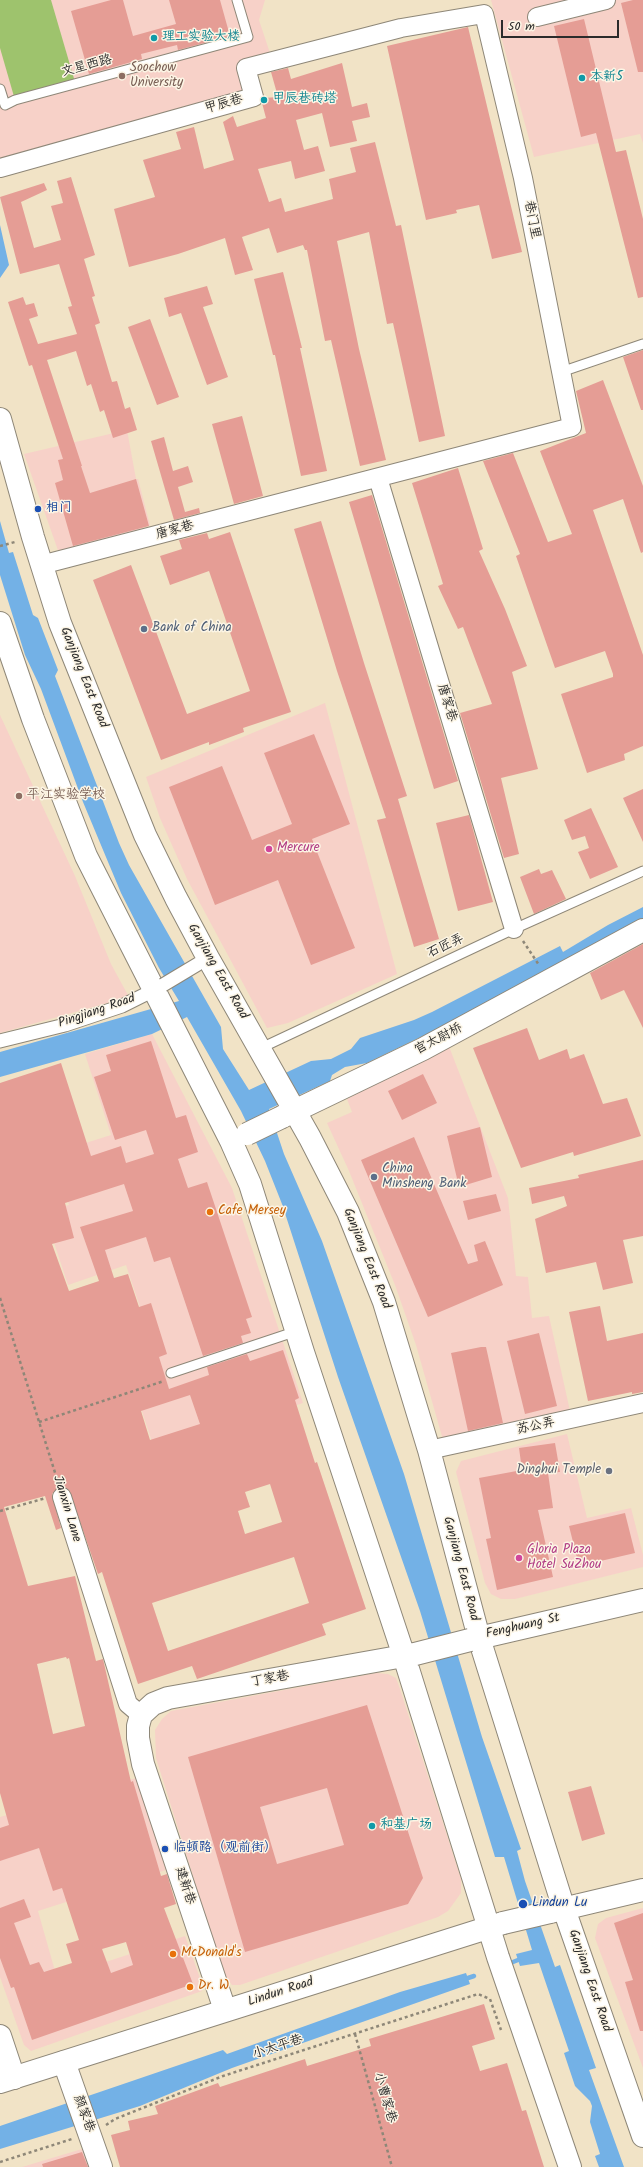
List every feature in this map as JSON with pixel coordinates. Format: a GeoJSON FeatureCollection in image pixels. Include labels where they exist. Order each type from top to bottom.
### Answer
{"type":"FeatureCollection","features":[{"type":"Feature","properties":{"kind":"main road","name":"Ganjiang East Road"},"geometry":{"type":"LineString","coordinates":[[0,419],[41,565],[60,623],[145,835],[203,961],[265,1056],[290,1110],[348,1212],[384,1302],[428,1450],[475,1639],[557,1910],[643,2136]]}},
{"type":"Feature","properties":{"kind":"main road"},"geometry":{"type":"LineString","coordinates":[[0,623],[33,719],[86,856],[158,991],[174,1031],[239,1138],[250,1184],[296,1330],[409,1655],[496,1925],[502,1967],[570,2167]]}},
{"type":"Feature","properties":{"kind":"main road","name":"官太尉桥"},"geometry":{"type":"LineString","coordinates":[[239,1138],[290,1110],[424,1049],[643,930]]}},
{"type":"Feature","properties":{"kind":"main road","name":"Fenghuang St"},"geometry":{"type":"LineString","coordinates":[[409,1655],[643,1600]]}},
{"type":"Feature","properties":{"kind":"main road","name":"丁家巷"},"geometry":{"type":"LineString","coordinates":[[141,1715],[153,1704],[168,1698],[409,1655]]}},
{"type":"Feature","properties":{"kind":"main road","name":"建新巷"},"geometry":{"type":"LineString","coordinates":[[141,1715],[138,1726],[138,1738],[143,1764],[225,2010]]}},
{"type":"Feature","properties":{"kind":"main road","name":"Lindun Road"},"geometry":{"type":"LineString","coordinates":[[7,2080],[496,1925],[643,1890]]}},
{"type":"Feature","properties":{"kind":"main road"},"geometry":{"type":"LineString","coordinates":[[0,2036],[7,2080]]}},
{"type":"Feature","properties":{"kind":"main road","name":"颜家巷"},"geometry":{"type":"LineString","coordinates":[[64,2062],[90,2131],[101,2167]]}},
{"type":"Feature","properties":{"kind":"street"},"geometry":{"type":"LineString","coordinates":[[537,17],[606,0]]}},
{"type":"Feature","properties":{"kind":"street","name":"甲辰巷"},"geometry":{"type":"LineString","coordinates":[[0,168],[254,96],[246,68],[401,28],[484,14]]}},
{"type":"Feature","properties":{"kind":"street","name":"巷门里"},"geometry":{"type":"LineString","coordinates":[[484,14],[523,178],[572,428]]}},
{"type":"Feature","properties":{"kind":"street","name":"唐家巷"},"geometry":{"type":"LineString","coordinates":[[41,565],[572,428]]}},
{"type":"Feature","properties":{"kind":"street","name":"唐家巷"},"geometry":{"type":"LineString","coordinates":[[378,478],[514,929]]}},
{"type":"Feature","properties":{"kind":"street","name":"Pingjiang Road"},"geometry":{"type":"LineString","coordinates":[[0,1041],[65,1025],[122,1006],[158,991],[203,961]]}},
{"type":"Feature","properties":{"kind":"street","name":"苏公弄"},"geometry":{"type":"LineString","coordinates":[[428,1450],[643,1403]]}},
{"type":"Feature","properties":{"kind":"street","name":"Jianxin Lane"},"geometry":{"type":"LineString","coordinates":[[62,1498],[128,1704],[141,1715]]}},
{"type":"Feature","properties":{"kind":"lane","name":"文星西路"},"geometry":{"type":"LineString","coordinates":[[0,89],[5,106],[15,100],[248,37],[237,0]]}},
{"type":"Feature","properties":{"kind":"lane"},"geometry":{"type":"LineString","coordinates":[[561,372],[643,344]]}},
{"type":"Feature","properties":{"kind":"lane","name":"石匠弄"},"geometry":{"type":"LineString","coordinates":[[265,1056],[514,929],[643,871]]}},
{"type":"Feature","properties":{"kind":"lane"},"geometry":{"type":"LineString","coordinates":[[171,1373],[296,1330]]}},
{"type":"Feature","properties":{"kind":"path"},"geometry":{"type":"LineString","coordinates":[[0,546],[20,540]]}},
{"type":"Feature","properties":{"kind":"path","name":"Jianxin Lane"},"geometry":{"type":"LineString","coordinates":[[0,1298],[62,1498]]}},
{"type":"Feature","properties":{"kind":"path"},"geometry":{"type":"LineString","coordinates":[[39,1422],[162,1383],[171,1373]]}},
{"type":"Feature","properties":{"kind":"path"},"geometry":{"type":"LineString","coordinates":[[0,1511],[51,1497],[62,1498]]}},
{"type":"Feature","properties":{"kind":"path","name":"小太平巷"},"geometry":{"type":"LineString","coordinates":[[0,2162],[90,2131],[115,2119],[223,2076],[478,1994]]}},
{"type":"Feature","properties":{"kind":"path","name":"小曹家巷"},"geometry":{"type":"LineString","coordinates":[[355,2034],[392,2167]]}},
{"type":"Feature","properties":{"kind":"shaded area","name":"Soochow University"},"geometry":{"type":"Polygon","coordinates":[[[0,0],[265,0],[259,20],[270,53],[248,89],[0,159],[0,0]]]}},
{"type":"Feature","properties":{"kind":"shaded area"},"geometry":{"type":"Polygon","coordinates":[[[491,0],[643,0],[643,143],[640,134],[534,157],[491,0]]]}},
{"type":"Feature","properties":{"kind":"shaded area"},"geometry":{"type":"Polygon","coordinates":[[[127,430],[136,479],[138,479],[150,525],[75,554],[60,556],[24,454],[127,430]]]}},
{"type":"Feature","properties":{"kind":"shaded area","name":"Mercure"},"geometry":{"type":"Polygon","coordinates":[[[325,703],[397,974],[288,1023],[267,1028],[187,879],[160,818],[146,777],[325,703]]]}},
{"type":"Feature","properties":{"kind":"shaded area","name":"平江实验学校"},"geometry":{"type":"Polygon","coordinates":[[[0,715],[75,876],[111,964],[129,997],[0,1033],[0,715]]]}},
{"type":"Feature","properties":{"kind":"shaded area"},"geometry":{"type":"Polygon","coordinates":[[[152,1034],[232,1188],[303,1403],[155,1451],[137,1396],[166,1385],[126,1265],[68,1285],[44,1212],[69,1205],[51,1154],[111,1135],[85,1054],[152,1034]]]}},
{"type":"Feature","properties":{"kind":"shaded area"},"geometry":{"type":"Polygon","coordinates":[[[448,1044],[508,1198],[516,1276],[528,1277],[532,1318],[549,1316],[570,1411],[443,1440],[416,1345],[395,1285],[349,1171],[327,1123],[352,1112],[347,1099],[448,1044]]]}},
{"type":"Feature","properties":{"kind":"shaded area"},"geometry":{"type":"Polygon","coordinates":[[[567,1434],[587,1518],[631,1508],[643,1555],[643,1567],[515,1599],[501,1599],[491,1594],[485,1583],[456,1472],[461,1461],[567,1434]]]}},
{"type":"Feature","properties":{"kind":"shaded area","name":"和基广场"},"geometry":{"type":"Polygon","coordinates":[[[376,1673],[388,1674],[396,1678],[461,1879],[461,1893],[448,1911],[438,1917],[240,1985],[232,1985],[224,1975],[156,1758],[155,1730],[162,1719],[171,1711],[376,1673]]]}},
{"type":"Feature","properties":{"kind":"shaded area"},"geometry":{"type":"Polygon","coordinates":[[[140,1777],[166,1870],[38,1911],[57,1978],[185,1936],[201,1981],[202,1991],[31,2051],[24,2045],[0,1977],[0,1817],[140,1777]]]}},
{"type":"Feature","properties":{"kind":"shaded area"},"geometry":{"type":"Polygon","coordinates":[[[643,1908],[643,2068],[595,1938],[598,1924],[606,1918],[643,1908]]]}},
{"type":"Feature","properties":{"kind":"shaded area"},"geometry":{"type":"Polygon","coordinates":[[[92,2146],[99,2167],[22,2167],[92,2146]]]}},
{"type":"Feature","properties":{"kind":"green space"},"geometry":{"type":"Polygon","coordinates":[[[0,0],[51,0],[75,82],[15,100],[0,48],[0,0]]]}},
{"type":"Feature","properties":{"kind":"water"},"geometry":{"type":"Polygon","coordinates":[[[0,225],[9,265],[0,278],[0,225]]]}},
{"type":"Feature","properties":{"kind":"water"},"geometry":{"type":"Polygon","coordinates":[[[0,521],[9,553],[13,552],[33,615],[38,618],[58,670],[55,676],[119,843],[129,865],[221,1027],[223,1049],[249,1090],[311,1061],[331,1059],[351,1049],[360,1038],[414,1020],[432,1012],[560,946],[563,952],[608,925],[643,907],[643,924],[458,1019],[367,1063],[345,1067],[332,1075],[330,1081],[269,1109],[284,1154],[322,1241],[404,1474],[482,1737],[521,1849],[517,1851],[525,1881],[555,1967],[560,1965],[596,2068],[589,2070],[624,2167],[599,2167],[595,2156],[600,2154],[590,2122],[592,2106],[590,2101],[575,2086],[564,2053],[569,2051],[539,1963],[520,1966],[516,1954],[532,1950],[504,1857],[495,1857],[420,1611],[338,1377],[282,1204],[265,1161],[241,1111],[187,1017],[152,1034],[0,1077],[0,1052],[179,1001],[159,968],[121,893],[83,802],[41,689],[25,655],[0,575],[0,521]]]}},
{"type":"Feature","properties":{"kind":"water"},"geometry":{"type":"Polygon","coordinates":[[[466,1973],[470,1984],[232,2068],[140,2106],[0,2149],[0,2126],[223,2050],[227,2054],[400,1992],[466,1973]]]}},
{"type":"Feature","properties":{"kind":"building","name":"理工实验大楼"},"geometry":{"type":"Polygon","coordinates":[[[111,0],[123,0],[133,36],[176,24],[169,0],[220,0],[230,36],[178,50],[177,45],[141,54],[142,59],[89,74],[71,11],[111,0]]]}},
{"type":"Feature","properties":{"kind":"building"},"geometry":{"type":"Polygon","coordinates":[[[633,0],[643,0],[643,72],[638,72],[621,3],[633,0]]]}},
{"type":"Feature","properties":{"kind":"building"},"geometry":{"type":"Polygon","coordinates":[[[584,19],[616,152],[626,150],[643,219],[643,297],[638,298],[596,133],[581,137],[554,26],[584,19]]]}},
{"type":"Feature","properties":{"kind":"building"},"geometry":{"type":"Polygon","coordinates":[[[468,27],[522,252],[492,259],[479,205],[456,210],[457,213],[426,220],[387,46],[468,27]]]}},
{"type":"Feature","properties":{"kind":"building"},"geometry":{"type":"Polygon","coordinates":[[[342,63],[352,107],[367,103],[370,117],[352,121],[357,141],[330,147],[322,113],[296,120],[304,150],[318,146],[325,171],[295,179],[291,161],[258,169],[269,202],[281,198],[285,212],[333,199],[329,179],[356,172],[350,148],[375,142],[396,226],[401,225],[445,436],[419,442],[393,323],[387,324],[369,232],[337,241],[359,349],[386,460],[360,466],[331,340],[325,341],[307,250],[305,250],[303,245],[277,253],[269,228],[242,237],[253,270],[235,275],[225,238],[178,254],[129,267],[114,209],[155,197],[143,160],[181,149],[176,132],[194,127],[204,169],[234,160],[223,122],[233,116],[237,127],[266,118],[262,103],[264,98],[278,97],[271,72],[288,68],[291,79],[342,63]]]}},
{"type":"Feature","properties":{"kind":"building"},"geometry":{"type":"Polygon","coordinates":[[[71,177],[95,255],[84,259],[95,296],[92,297],[100,323],[95,325],[112,382],[117,381],[125,409],[130,407],[137,430],[113,438],[104,410],[100,412],[91,384],[87,386],[76,351],[47,360],[90,493],[136,479],[149,526],[73,546],[55,483],[63,480],[58,460],[63,459],[32,365],[29,366],[8,302],[23,297],[26,305],[34,303],[38,316],[29,319],[38,344],[77,334],[68,307],[72,306],[59,264],[20,274],[0,197],[44,183],[47,190],[21,202],[34,248],[61,240],[51,206],[63,203],[57,181],[71,177]]]}},
{"type":"Feature","properties":{"kind":"building"},"geometry":{"type":"Polygon","coordinates":[[[283,272],[302,348],[300,348],[327,471],[301,476],[275,355],[273,355],[254,279],[283,272]]]}},
{"type":"Feature","properties":{"kind":"building"},"geometry":{"type":"Polygon","coordinates":[[[207,286],[213,304],[203,307],[228,377],[207,385],[181,313],[169,317],[164,298],[207,286]]]}},
{"type":"Feature","properties":{"kind":"building"},"geometry":{"type":"Polygon","coordinates":[[[150,319],[179,397],[157,405],[128,327],[150,319]]]}},
{"type":"Feature","properties":{"kind":"building"},"geometry":{"type":"Polygon","coordinates":[[[643,350],[643,410],[641,410],[623,357],[643,350]]]}},
{"type":"Feature","properties":{"kind":"building"},"geometry":{"type":"Polygon","coordinates":[[[603,380],[643,486],[643,552],[641,553],[623,499],[593,510],[643,655],[643,746],[624,754],[625,760],[587,773],[561,694],[613,677],[613,674],[605,651],[555,668],[516,556],[520,554],[483,461],[513,453],[548,542],[572,534],[540,451],[586,433],[576,391],[603,380]]]}},
{"type":"Feature","properties":{"kind":"building"},"geometry":{"type":"Polygon","coordinates":[[[242,416],[263,496],[234,504],[212,424],[242,416]]]}},
{"type":"Feature","properties":{"kind":"building"},"geometry":{"type":"Polygon","coordinates":[[[164,437],[173,471],[188,466],[193,482],[178,487],[185,512],[199,508],[200,513],[174,520],[151,441],[164,437]]]}},
{"type":"Feature","properties":{"kind":"building"},"geometry":{"type":"Polygon","coordinates":[[[458,468],[483,549],[479,551],[505,609],[527,666],[512,672],[538,769],[501,778],[519,854],[504,858],[460,713],[492,704],[463,627],[458,629],[438,586],[443,584],[412,483],[458,468]]]}},
{"type":"Feature","properties":{"kind":"building"},"geometry":{"type":"Polygon","coordinates":[[[372,495],[458,781],[434,789],[349,502],[372,495]]]}},
{"type":"Feature","properties":{"kind":"building"},"geometry":{"type":"Polygon","coordinates":[[[321,521],[364,663],[407,796],[398,799],[439,939],[414,947],[377,820],[386,818],[337,671],[294,529],[321,521]]]}},
{"type":"Feature","properties":{"kind":"building"},"geometry":{"type":"Polygon","coordinates":[[[230,532],[291,712],[243,728],[244,732],[209,745],[209,742],[161,760],[93,580],[131,565],[187,714],[250,691],[209,571],[170,585],[160,556],[182,549],[179,540],[207,533],[209,539],[230,532]]]}},
{"type":"Feature","properties":{"kind":"building"},"geometry":{"type":"Polygon","coordinates":[[[314,734],[350,824],[312,839],[355,948],[311,965],[278,880],[215,905],[169,787],[222,766],[252,840],[292,824],[264,753],[314,734]]]}},
{"type":"Feature","properties":{"kind":"building"},"geometry":{"type":"Polygon","coordinates":[[[643,789],[643,842],[623,798],[643,789]]]}},
{"type":"Feature","properties":{"kind":"building"},"geometry":{"type":"Polygon","coordinates":[[[591,808],[618,867],[590,879],[578,852],[589,848],[585,836],[572,840],[564,820],[591,808]]]}},
{"type":"Feature","properties":{"kind":"building"},"geometry":{"type":"Polygon","coordinates":[[[469,815],[493,902],[458,911],[436,823],[469,815]]]}},
{"type":"Feature","properties":{"kind":"building"},"geometry":{"type":"Polygon","coordinates":[[[539,869],[541,874],[552,870],[566,899],[534,914],[520,877],[539,869]]]}},
{"type":"Feature","properties":{"kind":"building"},"geometry":{"type":"Polygon","coordinates":[[[643,944],[643,1028],[624,990],[601,1000],[590,973],[643,944]]]}},
{"type":"Feature","properties":{"kind":"building"},"geometry":{"type":"Polygon","coordinates":[[[527,1028],[539,1060],[567,1049],[570,1059],[584,1054],[603,1104],[627,1098],[641,1136],[574,1156],[573,1152],[521,1168],[473,1048],[527,1028]]]}},
{"type":"Feature","properties":{"kind":"building"},"geometry":{"type":"Polygon","coordinates":[[[151,1041],[176,1118],[186,1115],[198,1152],[178,1159],[188,1188],[207,1182],[252,1317],[246,1319],[251,1333],[241,1336],[243,1343],[203,1356],[170,1257],[154,1262],[146,1237],[105,1250],[114,1278],[128,1274],[139,1307],[151,1303],[167,1354],[159,1357],[169,1389],[209,1375],[207,1367],[247,1354],[250,1361],[283,1350],[299,1398],[295,1400],[315,1463],[317,1462],[366,1609],[322,1624],[326,1635],[197,1679],[192,1666],[138,1684],[102,1572],[98,1574],[69,1490],[59,1487],[52,1494],[61,1528],[56,1530],[45,1496],[4,1507],[28,1586],[75,1576],[96,1661],[103,1659],[131,1782],[133,1781],[161,1876],[167,1874],[176,1904],[164,1908],[193,1984],[32,2040],[14,1987],[11,1988],[0,1958],[0,1908],[24,1899],[31,1917],[14,1923],[30,1965],[39,1962],[44,1972],[72,1963],[66,1944],[79,1940],[62,1888],[53,1891],[39,1848],[0,1861],[0,1828],[9,1825],[0,1793],[0,1083],[61,1063],[91,1156],[121,1146],[126,1163],[154,1154],[146,1130],[115,1140],[94,1077],[111,1071],[106,1055],[151,1041]],[[124,1184],[65,1203],[74,1238],[52,1244],[69,1291],[99,1281],[80,1227],[133,1211],[124,1184]],[[190,1395],[141,1411],[150,1440],[200,1424],[190,1395]],[[270,1484],[245,1492],[250,1507],[238,1511],[245,1534],[282,1522],[270,1484]],[[294,1557],[152,1603],[168,1651],[309,1603],[294,1557]],[[66,1657],[37,1664],[53,1734],[85,1726],[69,1658],[67,1659],[66,1657]],[[126,1942],[102,1949],[111,1973],[133,1965],[126,1942]]]}},
{"type":"Feature","properties":{"kind":"building"},"geometry":{"type":"Polygon","coordinates":[[[423,1074],[437,1103],[402,1120],[388,1091],[423,1074]]]}},
{"type":"Feature","properties":{"kind":"building"},"geometry":{"type":"Polygon","coordinates":[[[480,1127],[492,1177],[459,1187],[447,1136],[480,1127]]]}},
{"type":"Feature","properties":{"kind":"building"},"geometry":{"type":"Polygon","coordinates":[[[414,1137],[468,1264],[478,1261],[474,1245],[485,1241],[503,1285],[428,1317],[361,1160],[414,1137]]]}},
{"type":"Feature","properties":{"kind":"building"},"geometry":{"type":"Polygon","coordinates":[[[643,1160],[643,1236],[623,1240],[633,1283],[603,1290],[596,1262],[546,1273],[535,1219],[567,1206],[564,1196],[532,1204],[529,1188],[579,1178],[578,1175],[643,1160]]]}},
{"type":"Feature","properties":{"kind":"building"},"geometry":{"type":"Polygon","coordinates":[[[496,1194],[501,1211],[468,1220],[463,1201],[496,1194]]]}},
{"type":"Feature","properties":{"kind":"building"},"geometry":{"type":"Polygon","coordinates":[[[600,1306],[607,1341],[643,1333],[643,1392],[632,1394],[632,1392],[588,1401],[569,1312],[600,1306]]]}},
{"type":"Feature","properties":{"kind":"building"},"geometry":{"type":"Polygon","coordinates":[[[539,1333],[557,1406],[525,1414],[507,1341],[539,1333]]]}},
{"type":"Feature","properties":{"kind":"building"},"geometry":{"type":"Polygon","coordinates":[[[486,1347],[503,1423],[468,1431],[451,1353],[486,1347]]]}},
{"type":"Feature","properties":{"kind":"building"},"geometry":{"type":"Polygon","coordinates":[[[555,1443],[560,1472],[548,1473],[553,1508],[538,1510],[553,1577],[497,1590],[486,1539],[491,1538],[479,1478],[522,1470],[519,1448],[555,1443]]]}},
{"type":"Feature","properties":{"kind":"building"},"geometry":{"type":"Polygon","coordinates":[[[625,1513],[635,1553],[579,1566],[569,1526],[625,1513]]]}},
{"type":"Feature","properties":{"kind":"building","name":"和基广场"},"geometry":{"type":"Polygon","coordinates":[[[367,1705],[423,1878],[408,1904],[245,1952],[188,1757],[367,1705]],[[327,1788],[260,1807],[277,1864],[344,1845],[327,1788]]]}},
{"type":"Feature","properties":{"kind":"building"},"geometry":{"type":"Polygon","coordinates":[[[591,1786],[605,1834],[582,1841],[568,1792],[591,1786]]]}},
{"type":"Feature","properties":{"kind":"building"},"geometry":{"type":"Polygon","coordinates":[[[643,1913],[643,2031],[640,2031],[625,1982],[633,1980],[614,1923],[643,1913]]]}},
{"type":"Feature","properties":{"kind":"building"},"geometry":{"type":"Polygon","coordinates":[[[484,2004],[495,2039],[472,2046],[480,2071],[507,2063],[522,2111],[526,2110],[544,2167],[120,2167],[111,2135],[130,2130],[128,2121],[158,2114],[155,2106],[218,2083],[220,2087],[305,2059],[307,2066],[371,2046],[369,2039],[484,2004]]]}},
{"type":"Feature","properties":{"kind":"building"},"geometry":{"type":"Polygon","coordinates":[[[82,2152],[88,2167],[43,2167],[42,2164],[82,2152]]]}},
{"type":"Feature","properties":{"kind":"waterway"},"geometry":{"type":"LineString","coordinates":[[513,1962],[518,1960]]}},
{"type":"Feature","properties":{"kind":"waterway"},"geometry":{"type":"LineString","coordinates":[[468,1978],[474,1976]]}},
{"type":"Feature","properties":{"kind":"place","name":"理工实验大楼"},"geometry":{"type":"Point","coordinates":[154,38]}},
{"type":"Feature","properties":{"kind":"place","name":"Soochow University"},"geometry":{"type":"Point","coordinates":[122,76]}},
{"type":"Feature","properties":{"kind":"place","name":"本新5"},"geometry":{"type":"Point","coordinates":[582,78]}},
{"type":"Feature","properties":{"kind":"place","name":"甲辰巷砖塔"},"geometry":{"type":"Point","coordinates":[264,100]}},
{"type":"Feature","properties":{"kind":"place","name":"相门"},"geometry":{"type":"Point","coordinates":[38,509]}},
{"type":"Feature","properties":{"kind":"place","name":"Bank of China"},"geometry":{"type":"Point","coordinates":[144,629]}},
{"type":"Feature","properties":{"kind":"place","name":"平江实验学校"},"geometry":{"type":"Point","coordinates":[19,796]}},
{"type":"Feature","properties":{"kind":"place","name":"Mercure"},"geometry":{"type":"Point","coordinates":[269,849]}},
{"type":"Feature","properties":{"kind":"place","name":"China Minsheng Bank"},"geometry":{"type":"Point","coordinates":[374,1177]}},
{"type":"Feature","properties":{"kind":"place","name":"Cafe Mersey"},"geometry":{"type":"Point","coordinates":[210,1212]}},
{"type":"Feature","properties":{"kind":"place","name":"Dinghui Temple"},"geometry":{"type":"Point","coordinates":[609,1471]}},
{"type":"Feature","properties":{"kind":"place","name":"Gloria Plaza Hotel SuZhou"},"geometry":{"type":"Point","coordinates":[519,1558]}},
{"type":"Feature","properties":{"kind":"place","name":"和基广场"},"geometry":{"type":"Point","coordinates":[372,1826]}},
{"type":"Feature","properties":{"kind":"place","name":"临顿路（观前街）"},"geometry":{"type":"Point","coordinates":[165,1849]}},
{"type":"Feature","properties":{"kind":"place","name":"Lindun Lu"},"geometry":{"type":"Point","coordinates":[523,1904]}},
{"type":"Feature","properties":{"kind":"place","name":"McDonald's"},"geometry":{"type":"Point","coordinates":[173,1954]}},
{"type":"Feature","properties":{"kind":"place","name":"Dr. W"},"geometry":{"type":"Point","coordinates":[190,1987]}}]}
